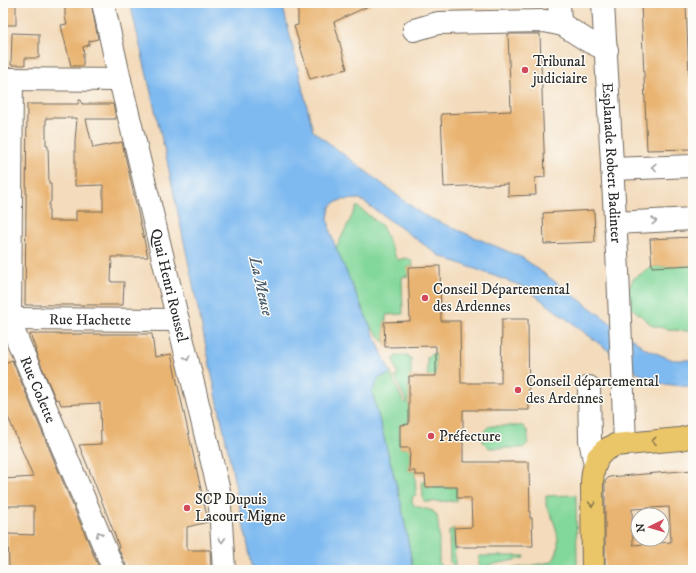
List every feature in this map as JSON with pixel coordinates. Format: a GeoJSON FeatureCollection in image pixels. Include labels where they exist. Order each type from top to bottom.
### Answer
{"type":"FeatureCollection","features":[{"type":"Feature","properties":{"kind":"main road"},"geometry":{"type":"LineString","coordinates":[[593,570],[592,482],[595,465],[598,458],[606,450],[615,445],[680,439],[693,436]]}},
{"type":"Feature","properties":{"kind":"street","name":"Quai Henri Roussel"},"geometry":{"type":"LineString","coordinates":[[103,3],[120,80],[219,491],[224,570]]}},
{"type":"Feature","properties":{"kind":"street","name":"Esplanade Robert Badinter"},"geometry":{"type":"LineString","coordinates":[[604,3],[625,443]]}},
{"type":"Feature","properties":{"kind":"street"},"geometry":{"type":"LineString","coordinates":[[414,30],[438,23],[545,21],[560,14],[563,25],[588,41],[607,50]]}},
{"type":"Feature","properties":{"kind":"street"},"geometry":{"type":"LineString","coordinates":[[8,79],[120,80]]}},
{"type":"Feature","properties":{"kind":"street","name":"Rue Colette"},"geometry":{"type":"LineString","coordinates":[[8,79],[6,318],[14,332],[114,570]]}},
{"type":"Feature","properties":{"kind":"street"},"geometry":{"type":"LineString","coordinates":[[612,168],[693,166]]}},
{"type":"Feature","properties":{"kind":"street"},"geometry":{"type":"LineString","coordinates":[[615,223],[693,219]]}},
{"type":"Feature","properties":{"kind":"street","name":"Rue Hachette"},"geometry":{"type":"LineString","coordinates":[[6,318],[178,320]]}},
{"type":"Feature","properties":{"kind":"street"},"geometry":{"type":"LineString","coordinates":[[589,387],[590,440],[595,465]]}},
{"type":"Feature","properties":{"kind":"green space"},"geometry":{"type":"Polygon","coordinates":[[[357,206],[382,226],[397,260],[405,258],[412,261],[413,267],[408,267],[408,276],[402,277],[403,314],[386,315],[386,322],[384,323],[385,343],[370,326],[336,248],[357,206]]]}},
{"type":"Feature","properties":{"kind":"green space"},"geometry":{"type":"Polygon","coordinates":[[[693,265],[693,327],[688,331],[653,326],[624,301],[633,279],[652,267],[693,265]]]}},
{"type":"Feature","properties":{"kind":"green space"},"geometry":{"type":"Polygon","coordinates":[[[431,354],[436,354],[436,384],[428,384],[427,358],[431,354]]]}},
{"type":"Feature","properties":{"kind":"green space"},"geometry":{"type":"Polygon","coordinates":[[[396,355],[408,355],[409,358],[411,358],[411,376],[409,376],[409,424],[400,425],[400,448],[410,448],[409,471],[415,471],[416,495],[413,496],[412,502],[415,506],[433,511],[437,516],[439,532],[439,562],[441,567],[445,570],[415,570],[412,563],[401,503],[372,392],[379,378],[391,374],[404,403],[407,403],[395,377],[398,376],[393,359],[396,355]]]}},
{"type":"Feature","properties":{"kind":"green space"},"geometry":{"type":"Polygon","coordinates":[[[489,426],[523,426],[528,432],[528,443],[523,448],[489,448],[483,442],[483,432],[489,426]]]}},
{"type":"Feature","properties":{"kind":"green space"},"geometry":{"type":"Polygon","coordinates":[[[426,481],[426,487],[457,487],[457,501],[425,502],[423,499],[422,482],[426,481]]]}},
{"type":"Feature","properties":{"kind":"green space"},"geometry":{"type":"Polygon","coordinates":[[[576,495],[576,570],[506,570],[551,562],[557,553],[558,542],[552,516],[546,506],[546,496],[576,495]]]}},
{"type":"Feature","properties":{"kind":"green space"},"geometry":{"type":"Polygon","coordinates":[[[454,528],[455,567],[450,562],[449,531],[454,528]]]}},
{"type":"Feature","properties":{"kind":"green space"},"geometry":{"type":"Polygon","coordinates":[[[479,556],[525,556],[524,558],[481,567],[479,566],[479,556]]]}},
{"type":"Feature","properties":{"kind":"water","name":"La Meuse"},"geometry":{"type":"Polygon","coordinates":[[[130,3],[282,3],[313,131],[423,215],[523,258],[646,349],[673,360],[693,360],[693,387],[663,384],[641,375],[524,287],[440,256],[360,199],[341,200],[330,207],[328,218],[330,231],[391,374],[379,378],[372,392],[401,503],[412,570],[253,570],[167,161],[130,3]]]}},
{"type":"Feature","properties":{"kind":"building"},"geometry":{"type":"Polygon","coordinates":[[[3,3],[16,3],[16,25],[3,25],[3,3]]]}},
{"type":"Feature","properties":{"kind":"building"},"geometry":{"type":"Polygon","coordinates":[[[65,3],[91,3],[98,39],[89,41],[89,45],[83,47],[83,66],[71,66],[61,25],[67,24],[65,17],[65,3]]]}},
{"type":"Feature","properties":{"kind":"building"},"geometry":{"type":"Polygon","coordinates":[[[293,3],[375,3],[334,22],[347,69],[310,79],[294,26],[298,25],[298,12],[293,3]]]}},
{"type":"Feature","properties":{"kind":"building"},"geometry":{"type":"Polygon","coordinates":[[[641,3],[686,3],[692,149],[647,150],[641,3]]]}},
{"type":"Feature","properties":{"kind":"building"},"geometry":{"type":"Polygon","coordinates":[[[12,33],[39,34],[39,58],[25,58],[25,65],[11,65],[12,33]]]}},
{"type":"Feature","properties":{"kind":"building","name":"Tribunal judiciaire"},"geometry":{"type":"Polygon","coordinates":[[[508,34],[540,34],[545,177],[535,178],[536,195],[508,196],[508,184],[444,187],[441,114],[511,111],[508,34]]]}},
{"type":"Feature","properties":{"kind":"building"},"geometry":{"type":"Polygon","coordinates":[[[79,100],[81,100],[82,104],[113,104],[116,119],[86,119],[93,148],[122,142],[148,257],[112,257],[111,282],[124,282],[123,305],[25,305],[27,104],[78,104],[79,100]],[[46,118],[46,145],[48,145],[49,184],[51,184],[49,221],[76,221],[76,211],[103,211],[103,185],[75,186],[75,141],[77,118],[46,118]]]}},
{"type":"Feature","properties":{"kind":"building"},"geometry":{"type":"Polygon","coordinates":[[[594,210],[595,242],[544,244],[543,213],[594,210]]]}},
{"type":"Feature","properties":{"kind":"building"},"geometry":{"type":"Polygon","coordinates":[[[693,237],[693,265],[652,267],[650,239],[693,237]]]}},
{"type":"Feature","properties":{"kind":"building","name":"Préfecture"},"geometry":{"type":"Polygon","coordinates":[[[440,266],[441,321],[460,321],[461,383],[501,383],[502,319],[528,319],[529,410],[463,410],[463,462],[529,462],[530,518],[532,518],[533,546],[455,547],[454,528],[472,527],[471,498],[457,498],[457,487],[426,487],[425,475],[415,475],[415,471],[409,471],[410,448],[400,448],[400,425],[409,424],[409,376],[436,376],[436,346],[385,347],[384,322],[410,321],[408,267],[440,266]]]}},
{"type":"Feature","properties":{"kind":"building"},"geometry":{"type":"Polygon","coordinates":[[[30,334],[152,334],[155,357],[171,354],[208,521],[187,527],[187,550],[210,550],[211,570],[126,570],[126,565],[118,548],[119,547],[113,530],[79,445],[101,444],[100,403],[61,405],[59,399],[56,400],[35,351],[36,350],[30,334]]]}},
{"type":"Feature","properties":{"kind":"building"},"geometry":{"type":"Polygon","coordinates":[[[12,360],[100,570],[9,570],[8,534],[34,535],[34,506],[3,506],[3,479],[33,477],[3,405],[3,364],[12,360]]]}},
{"type":"Feature","properties":{"kind":"building"},"geometry":{"type":"Polygon","coordinates":[[[693,470],[693,570],[605,570],[605,481],[609,477],[693,470]]]}},
{"type":"Feature","properties":{"kind":"place","name":"Tribunal judiciaire"},"geometry":{"type":"Point","coordinates":[525,70]}},
{"type":"Feature","properties":{"kind":"place","name":"Conseil Départemental des Ardennes"},"geometry":{"type":"Point","coordinates":[425,298]}},
{"type":"Feature","properties":{"kind":"place","name":"Conseil départemental des Ardennes"},"geometry":{"type":"Point","coordinates":[518,390]}},
{"type":"Feature","properties":{"kind":"place","name":"Préfecture"},"geometry":{"type":"Point","coordinates":[431,436]}},
{"type":"Feature","properties":{"kind":"place","name":"SCP Dupuis Lacourt Migne"},"geometry":{"type":"Point","coordinates":[187,508]}}]}
